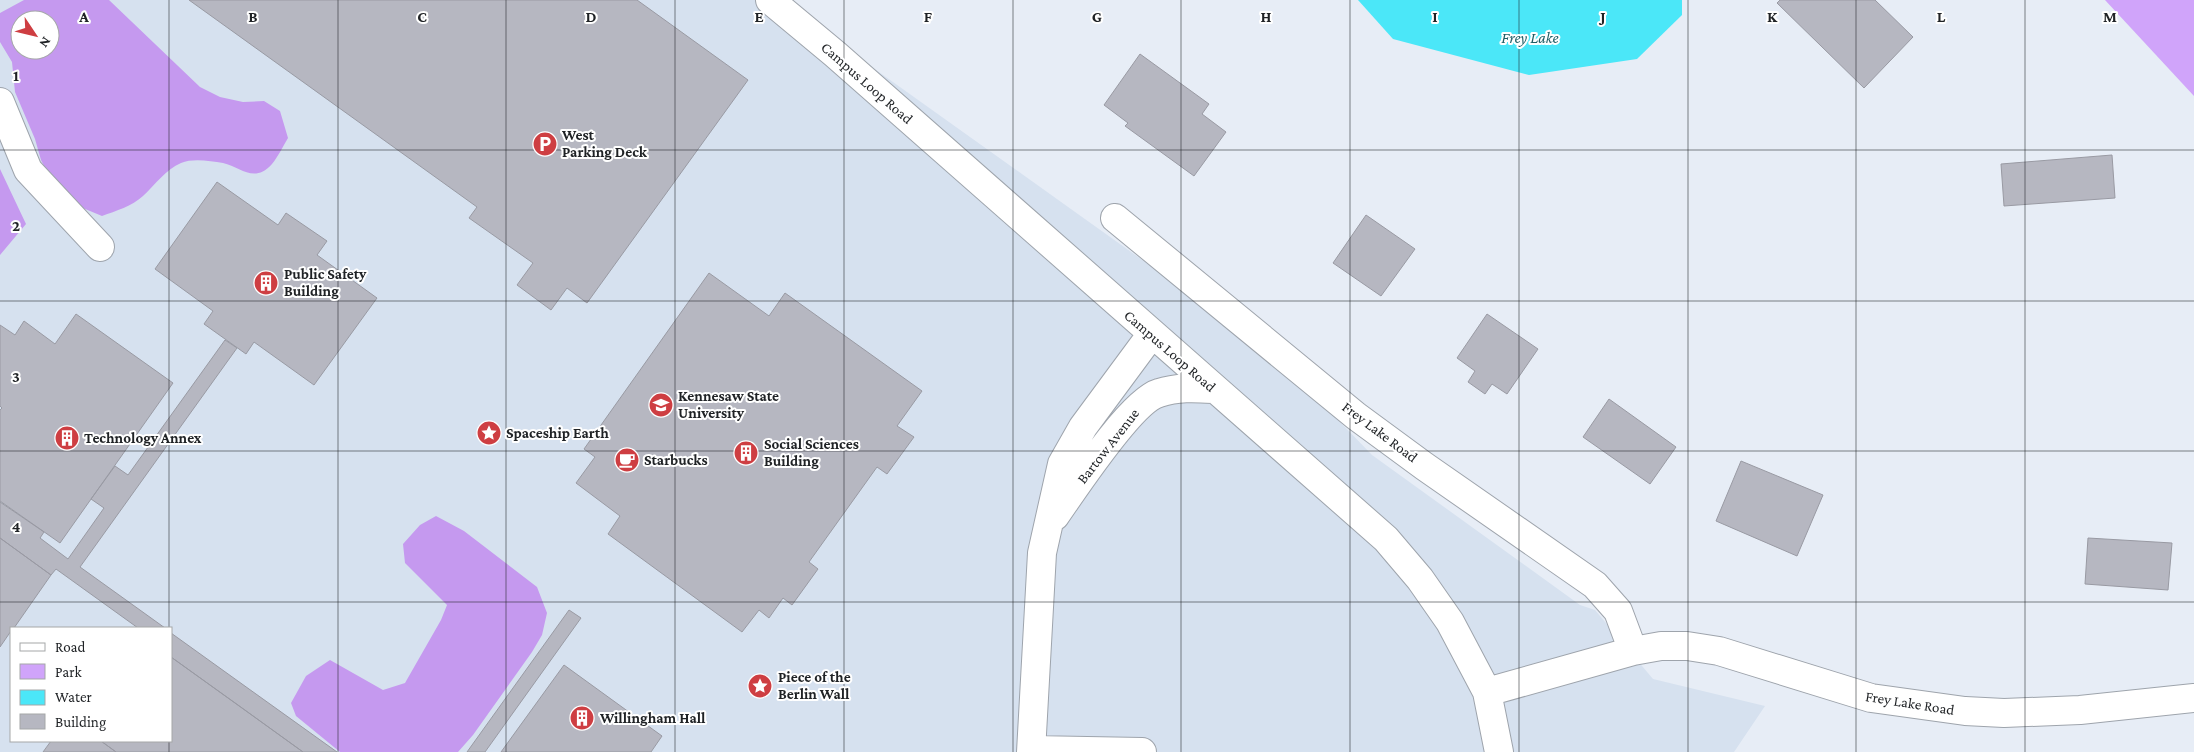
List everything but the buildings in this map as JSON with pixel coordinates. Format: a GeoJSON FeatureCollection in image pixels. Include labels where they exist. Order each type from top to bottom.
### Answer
{"type":"FeatureCollection","features":[{"type":"Feature","properties":{"kind":"street","name":"Campus Loop Road"},"geometry":{"type":"LineString","coordinates":[[770,0],[835,54],[1213,389],[1386,539],[1420,579],[1450,622],[1487,692],[1499,752]]}},
{"type":"Feature","properties":{"kind":"street"},"geometry":{"type":"LineString","coordinates":[[0,102],[28,170],[100,247]]}},
{"type":"Feature","properties":{"kind":"street","name":"Frey Lake Road"},"geometry":{"type":"LineString","coordinates":[[1115,218],[1356,416],[1424,466],[1595,585],[1618,611],[1633,650]]}},
{"type":"Feature","properties":{"kind":"street","name":"Bartow Avenue"},"geometry":{"type":"LineString","coordinates":[[1031,751],[1042,553],[1062,464],[1083,426],[1151,334]]}},
{"type":"Feature","properties":{"kind":"street","name":"Bartow Avenue"},"geometry":{"type":"LineString","coordinates":[[1048,525],[1136,408],[1157,393],[1186,388],[1213,389]]}},
{"type":"Feature","properties":{"kind":"street","name":"Frey Lake Road"},"geometry":{"type":"LineString","coordinates":[[1487,692],[1633,650],[1661,646],[1687,646],[1719,651],[1871,698],[1965,712],[2004,713],[2080,710],[2194,698]]}},
{"type":"Feature","properties":{"kind":"street"},"geometry":{"type":"LineString","coordinates":[[1031,751],[1142,752]]}},
{"type":"Feature","properties":{"kind":"shaded area","name":"Kennesaw State University"},"geometry":{"type":"Polygon","coordinates":[[[0,0],[778,0],[1274,354],[1372,455],[1580,605],[1595,610],[1653,679],[1765,706],[1734,752],[0,752],[0,0]]]}},
{"type":"Feature","properties":{"kind":"shaded area"},"geometry":{"type":"Polygon","coordinates":[[[24,0],[109,0],[200,87],[220,97],[243,102],[264,101],[280,111],[288,138],[272,164],[259,173],[253,174],[218,162],[186,161],[170,169],[139,200],[102,216],[78,206],[54,186],[41,160],[35,139],[15,92],[11,60],[60,60],[60,10],[10,10],[10,59],[0,42],[0,13],[24,0]]]}},
{"type":"Feature","properties":{"kind":"shaded area"},"geometry":{"type":"Polygon","coordinates":[[[0,169],[26,224],[0,255],[0,169]]]}},
{"type":"Feature","properties":{"kind":"shaded area"},"geometry":{"type":"Polygon","coordinates":[[[436,516],[464,531],[537,587],[547,613],[542,635],[473,735],[458,752],[340,752],[296,716],[291,703],[306,676],[330,660],[383,690],[405,683],[441,620],[447,605],[405,563],[403,544],[420,525],[436,516]]]}},
{"type":"Feature","properties":{"kind":"green space"},"geometry":{"type":"Polygon","coordinates":[[[2105,0],[2194,0],[2194,96],[2105,0]]]}},
{"type":"Feature","properties":{"kind":"water","name":"Frey Lake"},"geometry":{"type":"Polygon","coordinates":[[[1358,0],[1682,0],[1682,15],[1637,59],[1529,75],[1393,39],[1358,0]]]}},
{"type":"Feature","properties":{"kind":"place","name":"West Parking Deck"},"geometry":{"type":"Point","coordinates":[545,144]}},
{"type":"Feature","properties":{"kind":"place","name":"Public Safety Building"},"geometry":{"type":"Point","coordinates":[266,283]}},
{"type":"Feature","properties":{"kind":"place","name":"Kennesaw State University"},"geometry":{"type":"Point","coordinates":[661,405]}},
{"type":"Feature","properties":{"kind":"place","name":"Spaceship Earth"},"geometry":{"type":"Point","coordinates":[489,433]}},
{"type":"Feature","properties":{"kind":"place","name":"Technology Annex"},"geometry":{"type":"Point","coordinates":[67,438]}},
{"type":"Feature","properties":{"kind":"place","name":"Social Sciences Building"},"geometry":{"type":"Point","coordinates":[746,453]}},
{"type":"Feature","properties":{"kind":"place","name":"Starbucks"},"geometry":{"type":"Point","coordinates":[627,460]}},
{"type":"Feature","properties":{"kind":"place","name":"Piece of the Berlin Wall"},"geometry":{"type":"Point","coordinates":[760,686]}},
{"type":"Feature","properties":{"kind":"place","name":"Willingham Hall"},"geometry":{"type":"Point","coordinates":[582,718]}}]}
